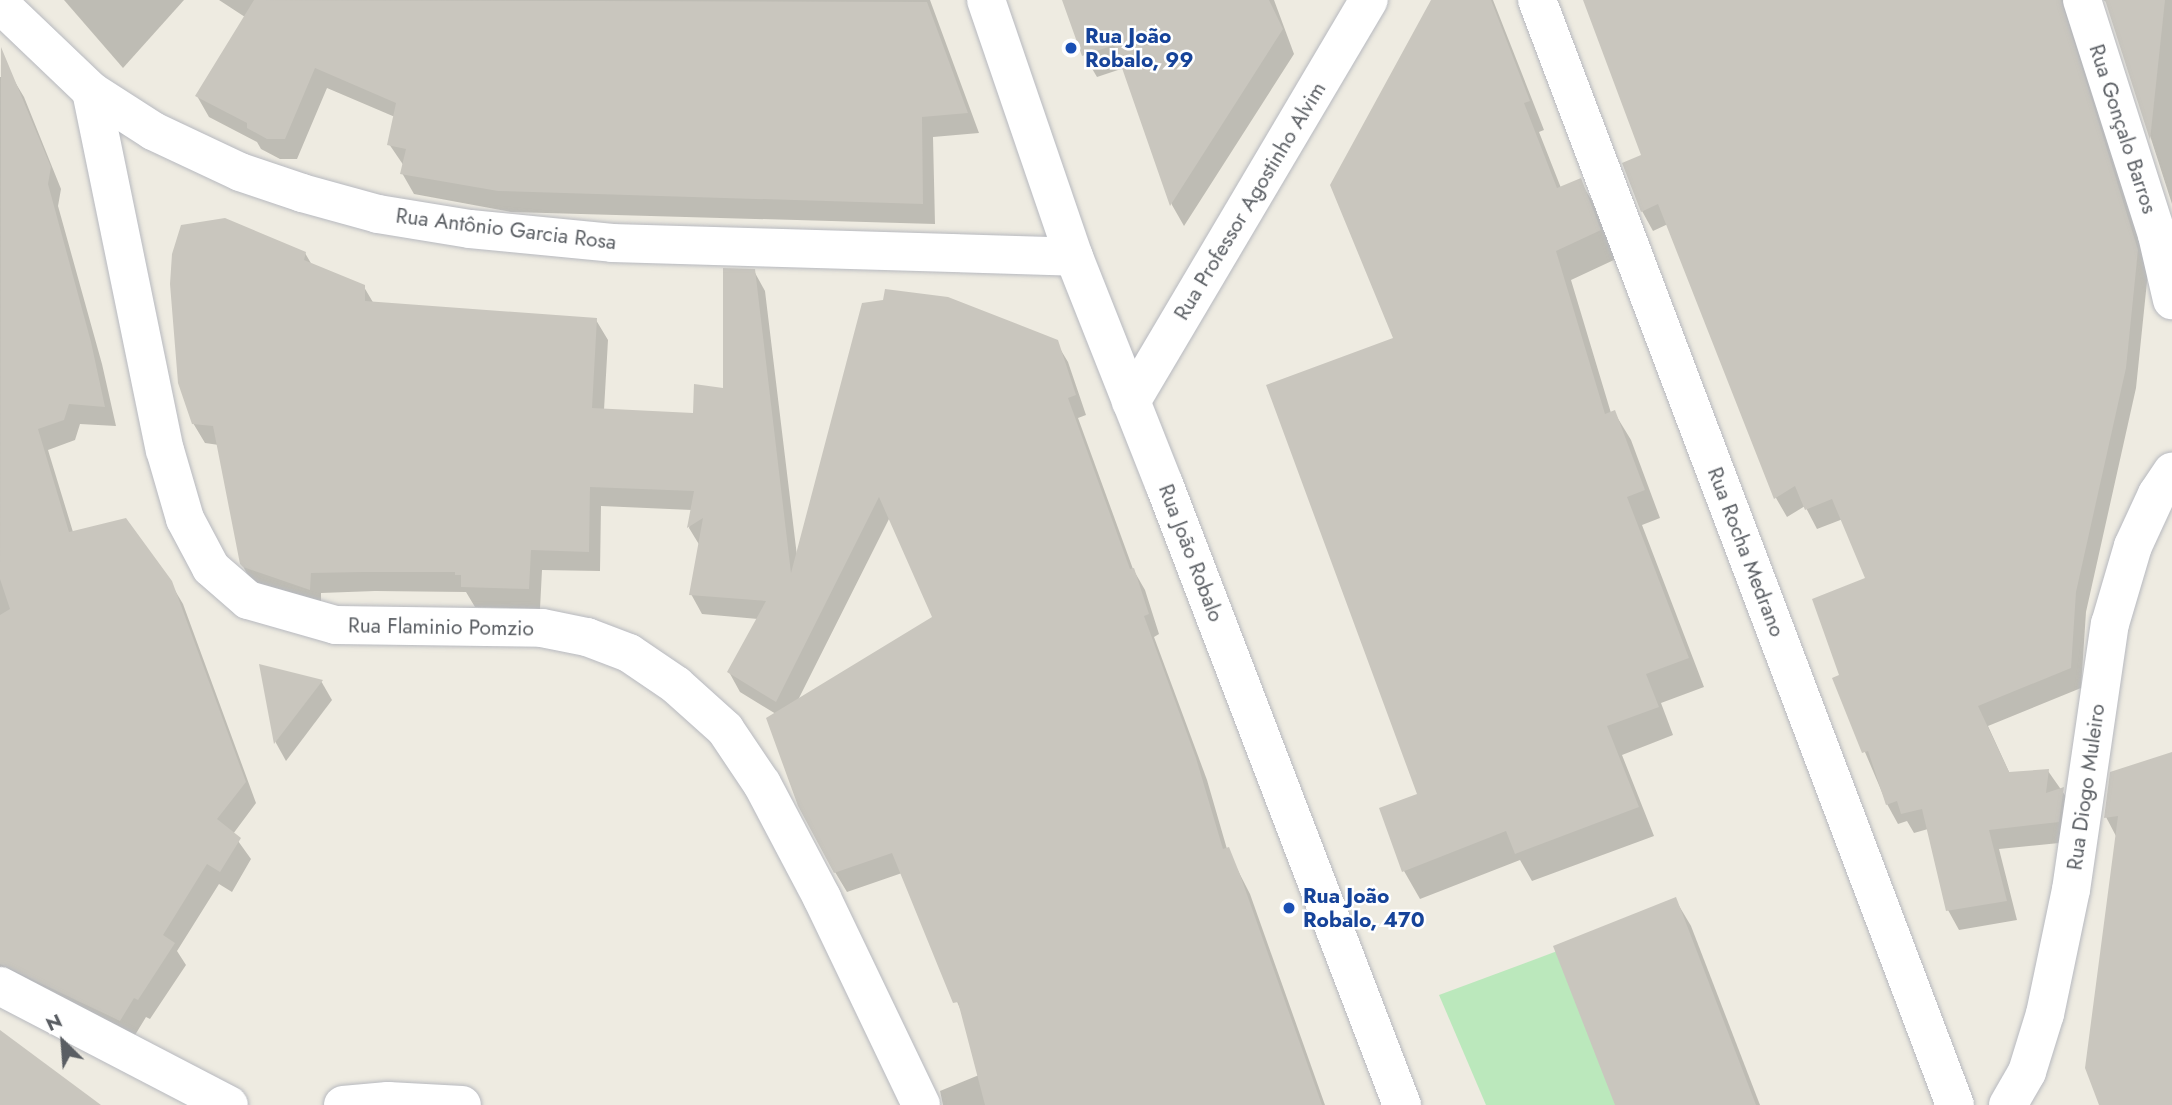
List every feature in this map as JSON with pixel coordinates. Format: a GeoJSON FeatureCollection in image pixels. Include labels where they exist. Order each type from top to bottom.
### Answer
{"type":"FeatureCollection","features":[{"type":"Feature","properties":{"kind":"street","name":"Rua João Robalo"},"geometry":{"type":"LineString","coordinates":[[986,0],[1073,257],[1402,1105]]}},
{"type":"Feature","properties":{"kind":"street","name":"Rua Professor Agostinho Alvim"},"geometry":{"type":"LineString","coordinates":[[1130,402],[1369,0]]}},
{"type":"Feature","properties":{"kind":"street","name":"Rua Rocha Medrano"},"geometry":{"type":"LineString","coordinates":[[1537,0],[1955,1105]]}},
{"type":"Feature","properties":{"kind":"street","name":"Rua Gonçalo Barros"},"geometry":{"type":"LineString","coordinates":[[2082,0],[2157,235],[2172,300]]}},
{"type":"Feature","properties":{"kind":"street","name":"Rua Antônio Garcia Rosa"},"geometry":{"type":"LineString","coordinates":[[0,4],[91,91],[153,131],[240,172],[302,193],[391,216],[470,229],[612,243],[1073,257]]}},
{"type":"Feature","properties":{"kind":"street","name":"Rua Flaminio Pomzio"},"geometry":{"type":"LineString","coordinates":[[91,91],[165,450],[185,519],[211,568],[248,600],[336,625],[542,628],[587,637],[629,653],[676,685],[725,729],[762,785],[822,898],[921,1105]]}},
{"type":"Feature","properties":{"kind":"street","name":"Rua Diogo Muleiro"},"geometry":{"type":"LineString","coordinates":[[2008,1105],[2027,1072],[2053,976],[2071,890],[2110,624],[2133,546],[2157,494],[2172,472]]}},
{"type":"Feature","properties":{"kind":"street"},"geometry":{"type":"LineString","coordinates":[[0,986],[229,1105]]}},
{"type":"Feature","properties":{"kind":"street"},"geometry":{"type":"LineString","coordinates":[[343,1105],[388,1101],[461,1105]]}},
{"type":"Feature","properties":{"kind":"green space"},"geometry":{"type":"Polygon","coordinates":[[[1560,950],[1622,1105],[1486,1105],[1439,995],[1560,950]]]}},
{"type":"Feature","properties":{"kind":"building"},"geometry":{"type":"Polygon","coordinates":[[[254,0],[927,2],[968,113],[922,117],[923,204],[498,191],[400,174],[406,149],[387,145],[396,103],[315,68],[285,139],[267,139],[247,128],[247,123],[195,96],[254,0]]]}},
{"type":"Feature","properties":{"kind":"building"},"geometry":{"type":"Polygon","coordinates":[[[1062,0],[1269,0],[1283,29],[1170,206],[1114,45],[1082,56],[1062,0]]]}},
{"type":"Feature","properties":{"kind":"building"},"geometry":{"type":"Polygon","coordinates":[[[1431,0],[1491,0],[1530,101],[1524,103],[1557,188],[1581,178],[1601,230],[1556,251],[1605,414],[1615,410],[1645,490],[1627,497],[1689,658],[1646,674],[1659,707],[1607,726],[1639,807],[1515,854],[1506,831],[1402,872],[1379,808],[1417,794],[1266,385],[1393,338],[1330,185],[1431,0]]]}},
{"type":"Feature","properties":{"kind":"building"},"geometry":{"type":"Polygon","coordinates":[[[1583,0],[2061,0],[2138,250],[2126,368],[2076,592],[2071,668],[1978,706],[2009,772],[2049,769],[2046,793],[2064,787],[2059,822],[1989,830],[2007,901],[1946,911],[1922,809],[1901,814],[1897,801],[1886,805],[1868,751],[1862,753],[1832,678],[1839,675],[1812,599],[1865,578],[1832,499],[1805,510],[1795,486],[1774,499],[1658,204],[1641,212],[1622,163],[1641,155],[1583,0]]]}},
{"type":"Feature","properties":{"kind":"building"},"geometry":{"type":"Polygon","coordinates":[[[2105,0],[2165,0],[2150,140],[2105,0]]]}},
{"type":"Feature","properties":{"kind":"building"},"geometry":{"type":"Polygon","coordinates":[[[1,47],[51,167],[48,184],[91,342],[105,407],[69,404],[64,420],[38,429],[69,532],[126,518],[172,581],[246,782],[217,819],[241,838],[220,872],[207,864],[163,935],[175,943],[138,1000],[134,998],[120,1021],[0,964],[0,615],[10,609],[0,579],[1,47]]]}},
{"type":"Feature","properties":{"kind":"building"},"geometry":{"type":"Polygon","coordinates":[[[225,218],[306,252],[304,260],[365,285],[365,301],[597,318],[592,408],[693,413],[694,384],[723,388],[723,268],[755,269],[791,573],[862,303],[883,300],[885,289],[948,297],[1058,340],[1076,395],[1068,398],[1130,569],[1134,568],[1149,614],[1144,616],[1196,758],[1223,849],[1229,847],[1239,872],[1322,1105],[985,1105],[958,1002],[953,1003],[892,853],[834,873],[798,806],[766,718],[932,617],[879,497],[776,702],[727,672],[766,601],[689,595],[703,518],[687,528],[694,491],[590,487],[589,552],[531,550],[529,589],[461,587],[461,575],[455,575],[455,572],[363,572],[311,573],[310,590],[243,567],[240,564],[213,426],[192,424],[178,383],[170,284],[172,254],[181,225],[225,218]]]}},
{"type":"Feature","properties":{"kind":"building"},"geometry":{"type":"Polygon","coordinates":[[[259,664],[323,680],[274,744],[259,664]]]}},
{"type":"Feature","properties":{"kind":"building"},"geometry":{"type":"Polygon","coordinates":[[[2172,752],[2172,1105],[2099,1105],[2085,1068],[2118,816],[2104,818],[2110,772],[2172,752]]]}},
{"type":"Feature","properties":{"kind":"building"},"geometry":{"type":"Polygon","coordinates":[[[1676,897],[1756,1105],[1615,1105],[1553,946],[1676,897]]]}},
{"type":"Feature","properties":{"kind":"building"},"geometry":{"type":"Polygon","coordinates":[[[0,1030],[101,1105],[0,1105],[0,1030]]]}},
{"type":"Feature","properties":{"kind":"place","name":"Rua João Robalo, 99"},"geometry":{"type":"Point","coordinates":[1071,48]}},
{"type":"Feature","properties":{"kind":"place","name":"Rua João Robalo, 470"},"geometry":{"type":"Point","coordinates":[1289,908]}}]}
